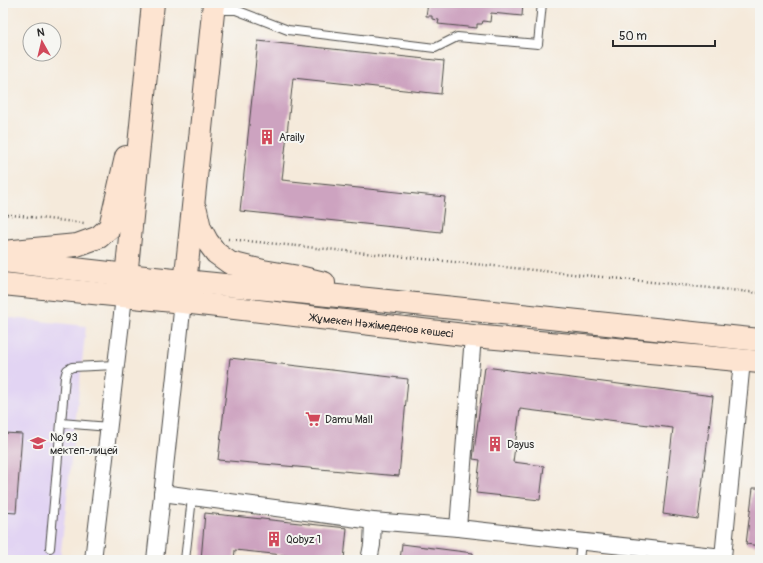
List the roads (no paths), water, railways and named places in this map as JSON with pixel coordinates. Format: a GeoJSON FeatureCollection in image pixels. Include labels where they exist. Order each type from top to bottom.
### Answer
{"type":"FeatureCollection","features":[{"type":"Feature","properties":{"kind":"main road"},"geometry":{"type":"LineString","coordinates":[[124,297],[153,3]]}},
{"type":"Feature","properties":{"kind":"main road"},"geometry":{"type":"LineString","coordinates":[[183,302],[213,7]]}},
{"type":"Feature","properties":{"kind":"main road"},"geometry":{"type":"LineString","coordinates":[[3,252],[77,245],[99,237],[110,226],[128,149],[142,110]]}},
{"type":"Feature","properties":{"kind":"main road"},"geometry":{"type":"LineString","coordinates":[[194,197],[200,228],[206,241],[216,253],[230,263],[331,284],[350,290],[368,299]]}},
{"type":"Feature","properties":{"kind":"main road","name":"Жұмекен Нәжімеденов көшесі"},"geometry":{"type":"LineString","coordinates":[[3,261],[760,340]]}},
{"type":"Feature","properties":{"kind":"main road","name":"Жұмекен Нәжімеденов көшесі"},"geometry":{"type":"LineString","coordinates":[[3,284],[183,302],[473,336],[751,361]]}},
{"type":"Feature","properties":{"kind":"street"},"geometry":{"type":"LineString","coordinates":[[93,560],[124,297]]}},
{"type":"Feature","properties":{"kind":"street"},"geometry":{"type":"LineString","coordinates":[[155,560],[183,302]]}},
{"type":"Feature","properties":{"kind":"street"},"geometry":{"type":"LineString","coordinates":[[458,528],[473,336]]}},
{"type":"Feature","properties":{"kind":"street"},"geometry":{"type":"LineString","coordinates":[[162,493],[373,521],[458,528],[723,558],[751,361]]}},
{"type":"Feature","properties":{"kind":"street"},"geometry":{"type":"LineString","coordinates":[[369,560],[372,545],[373,521]]}},
{"type":"Feature","properties":{"kind":"lane"},"geometry":{"type":"LineString","coordinates":[[213,7],[236,10],[288,30],[435,48],[457,37],[538,44],[542,3]]}},
{"type":"Feature","properties":{"kind":"lane"},"geometry":{"type":"LineString","coordinates":[[50,548],[65,377],[67,370],[72,367],[116,365]]}},
{"type":"Feature","properties":{"kind":"lane"},"geometry":{"type":"LineString","coordinates":[[61,423],[109,427]]}},
{"type":"Feature","properties":{"kind":"lane"},"geometry":{"type":"LineString","coordinates":[[185,560],[192,498]]}},
{"type":"Feature","properties":{"kind":"lane"},"geometry":{"type":"LineString","coordinates":[[579,560],[581,542]]}},
{"type":"Feature","properties":{"kind":"place","name":"Araily"},"geometry":{"type":"Point","coordinates":[267,137]}},
{"type":"Feature","properties":{"kind":"place","name":"Damu Mall"},"geometry":{"type":"Point","coordinates":[313,419]}},
{"type":"Feature","properties":{"kind":"place","name":"№ 93 мектеп-лицей"},"geometry":{"type":"Point","coordinates":[38,443]}},
{"type":"Feature","properties":{"kind":"place","name":"Dayus"},"geometry":{"type":"Point","coordinates":[495,444]}},
{"type":"Feature","properties":{"kind":"place","name":"Qobyz 1"},"geometry":{"type":"Point","coordinates":[274,539]}}]}
